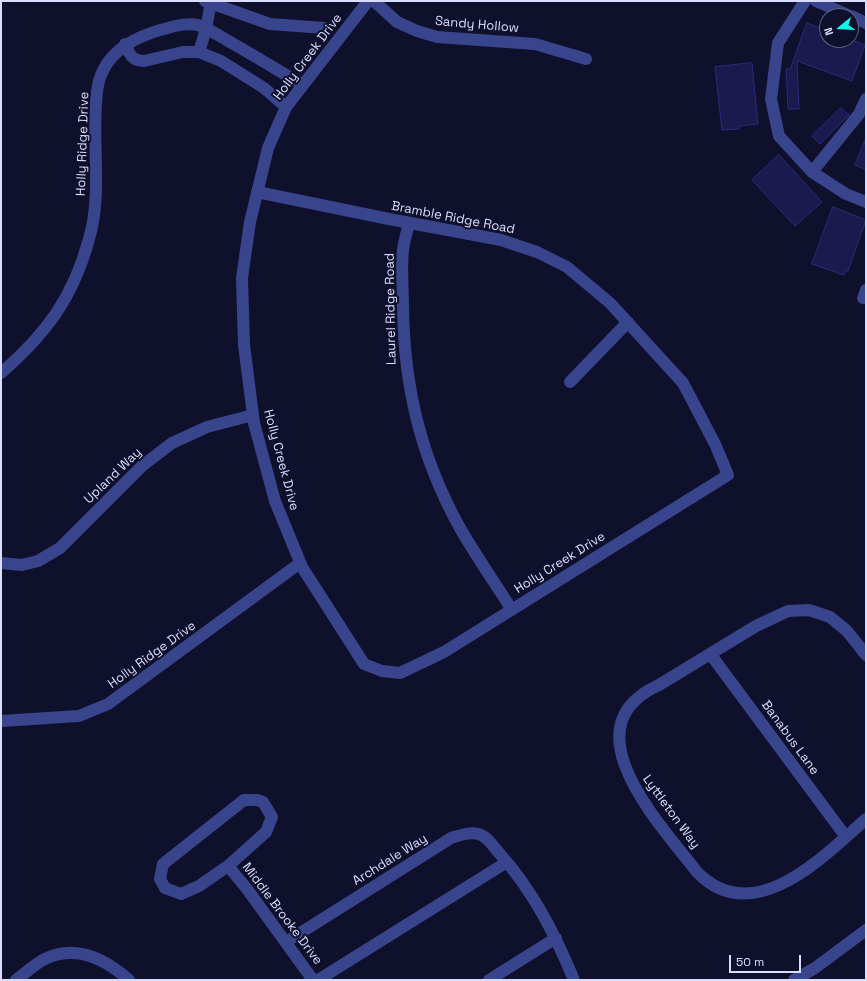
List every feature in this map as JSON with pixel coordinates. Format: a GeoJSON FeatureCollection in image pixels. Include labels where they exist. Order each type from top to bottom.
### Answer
{"type":"FeatureCollection","features":[{"type":"Feature","properties":{"kind":"street","name":"Holly Creek Drive"},"geometry":{"type":"LineString","coordinates":[[368,1],[286,107],[268,148],[250,222],[242,278],[244,342],[253,416],[275,501],[300,563],[364,664],[382,671],[400,673],[444,652],[728,475]]}},
{"type":"Feature","properties":{"kind":"street","name":"Sandy Hollow"},"geometry":{"type":"LineString","coordinates":[[374,1],[397,22],[417,32],[437,37],[535,44],[586,59]]}},
{"type":"Feature","properties":{"kind":"street"},"geometry":{"type":"LineString","coordinates":[[805,1],[778,43],[771,99],[779,136],[812,172],[846,194],[866,202]]}},
{"type":"Feature","properties":{"kind":"street"},"geometry":{"type":"LineString","coordinates":[[816,1],[832,8]]}},
{"type":"Feature","properties":{"kind":"street"},"geometry":{"type":"LineString","coordinates":[[199,52],[206,29],[208,2],[270,24],[324,28]]}},
{"type":"Feature","properties":{"kind":"street","name":"Holly Ridge Drive"},"geometry":{"type":"LineString","coordinates":[[1,373],[20,356],[54,318],[76,278],[90,238],[95,204],[97,91],[109,62],[125,44],[150,32],[176,26],[197,25],[303,85]]}},
{"type":"Feature","properties":{"kind":"street"},"geometry":{"type":"LineString","coordinates":[[125,44],[132,58],[138,61],[183,52],[199,52],[221,61],[264,88],[286,107]]}},
{"type":"Feature","properties":{"kind":"street"},"geometry":{"type":"LineString","coordinates":[[812,172],[859,114],[866,99]]}},
{"type":"Feature","properties":{"kind":"street","name":"Bramble Ridge Road"},"geometry":{"type":"LineString","coordinates":[[257,192],[501,240],[537,252],[567,267],[610,303],[683,383],[715,444],[728,475]]}},
{"type":"Feature","properties":{"kind":"street","name":"Laurel Ridge Road"},"geometry":{"type":"LineString","coordinates":[[409,223],[403,250],[404,357],[414,409],[427,458],[442,493],[460,528],[512,610]]}},
{"type":"Feature","properties":{"kind":"street"},"geometry":{"type":"LineString","coordinates":[[570,382],[628,322]]}},
{"type":"Feature","properties":{"kind":"street","name":"Upland Way"},"geometry":{"type":"LineString","coordinates":[[1,563],[27,564],[38,561],[60,548],[142,466],[172,443],[207,427],[253,416]]}},
{"type":"Feature","properties":{"kind":"street","name":"Holly Ridge Drive"},"geometry":{"type":"LineString","coordinates":[[1,721],[79,716],[108,704],[258,592],[300,563]]}},
{"type":"Feature","properties":{"kind":"street","name":"Lyttleton Way"},"geometry":{"type":"LineString","coordinates":[[866,655],[847,631],[830,617],[814,611],[798,610],[775,616],[637,698],[623,721],[620,731],[621,754],[631,781],[651,811],[706,882],[719,890],[734,894],[762,892],[787,881],[812,865],[866,819]]}},
{"type":"Feature","properties":{"kind":"street","name":"Banabus Lane"},"geometry":{"type":"LineString","coordinates":[[711,655],[846,837]]}},
{"type":"Feature","properties":{"kind":"street","name":"Middle Brooke Drive"},"geometry":{"type":"LineString","coordinates":[[244,800],[263,802],[272,817],[266,832],[228,866],[199,886],[181,894],[165,888],[160,879],[163,864],[244,800]]}},
{"type":"Feature","properties":{"kind":"street","name":"Archdale Way"},"geometry":{"type":"LineString","coordinates":[[286,942],[451,838],[469,833],[483,835],[507,862],[533,897],[556,938],[574,980]]}},
{"type":"Feature","properties":{"kind":"street"},"geometry":{"type":"LineString","coordinates":[[318,980],[507,862]]}},
{"type":"Feature","properties":{"kind":"street","name":"Middle Brooke Drive"},"geometry":{"type":"LineString","coordinates":[[228,866],[313,980]]}},
{"type":"Feature","properties":{"kind":"street"},"geometry":{"type":"LineString","coordinates":[[794,980],[815,968],[866,930]]}},
{"type":"Feature","properties":{"kind":"street"},"geometry":{"type":"LineString","coordinates":[[489,980],[556,938]]}},
{"type":"Feature","properties":{"kind":"street"},"geometry":{"type":"LineString","coordinates":[[16,980],[42,961],[66,953],[79,953],[97,958],[117,970],[128,980]]}},
{"type":"Feature","properties":{"kind":"building"},"geometry":{"type":"Polygon","coordinates":[[[807,23],[819,28],[819,48],[859,48],[859,43],[865,45],[852,81],[797,61],[799,109],[788,109],[786,69],[790,69],[807,23]]]}},
{"type":"Feature","properties":{"kind":"building"},"geometry":{"type":"Polygon","coordinates":[[[752,63],[758,124],[739,126],[739,129],[722,130],[715,67],[752,63]]]}},
{"type":"Feature","properties":{"kind":"building"},"geometry":{"type":"Polygon","coordinates":[[[841,108],[849,115],[820,144],[812,136],[841,108]]]}},
{"type":"Feature","properties":{"kind":"building"},"geometry":{"type":"Polygon","coordinates":[[[866,138],[866,170],[855,165],[866,138]]]}},
{"type":"Feature","properties":{"kind":"building"},"geometry":{"type":"Polygon","coordinates":[[[779,155],[822,202],[795,226],[752,180],[779,155]]]}},
{"type":"Feature","properties":{"kind":"building"},"geometry":{"type":"Polygon","coordinates":[[[833,207],[866,220],[848,271],[846,270],[844,275],[812,264],[833,207]]]}}]}
